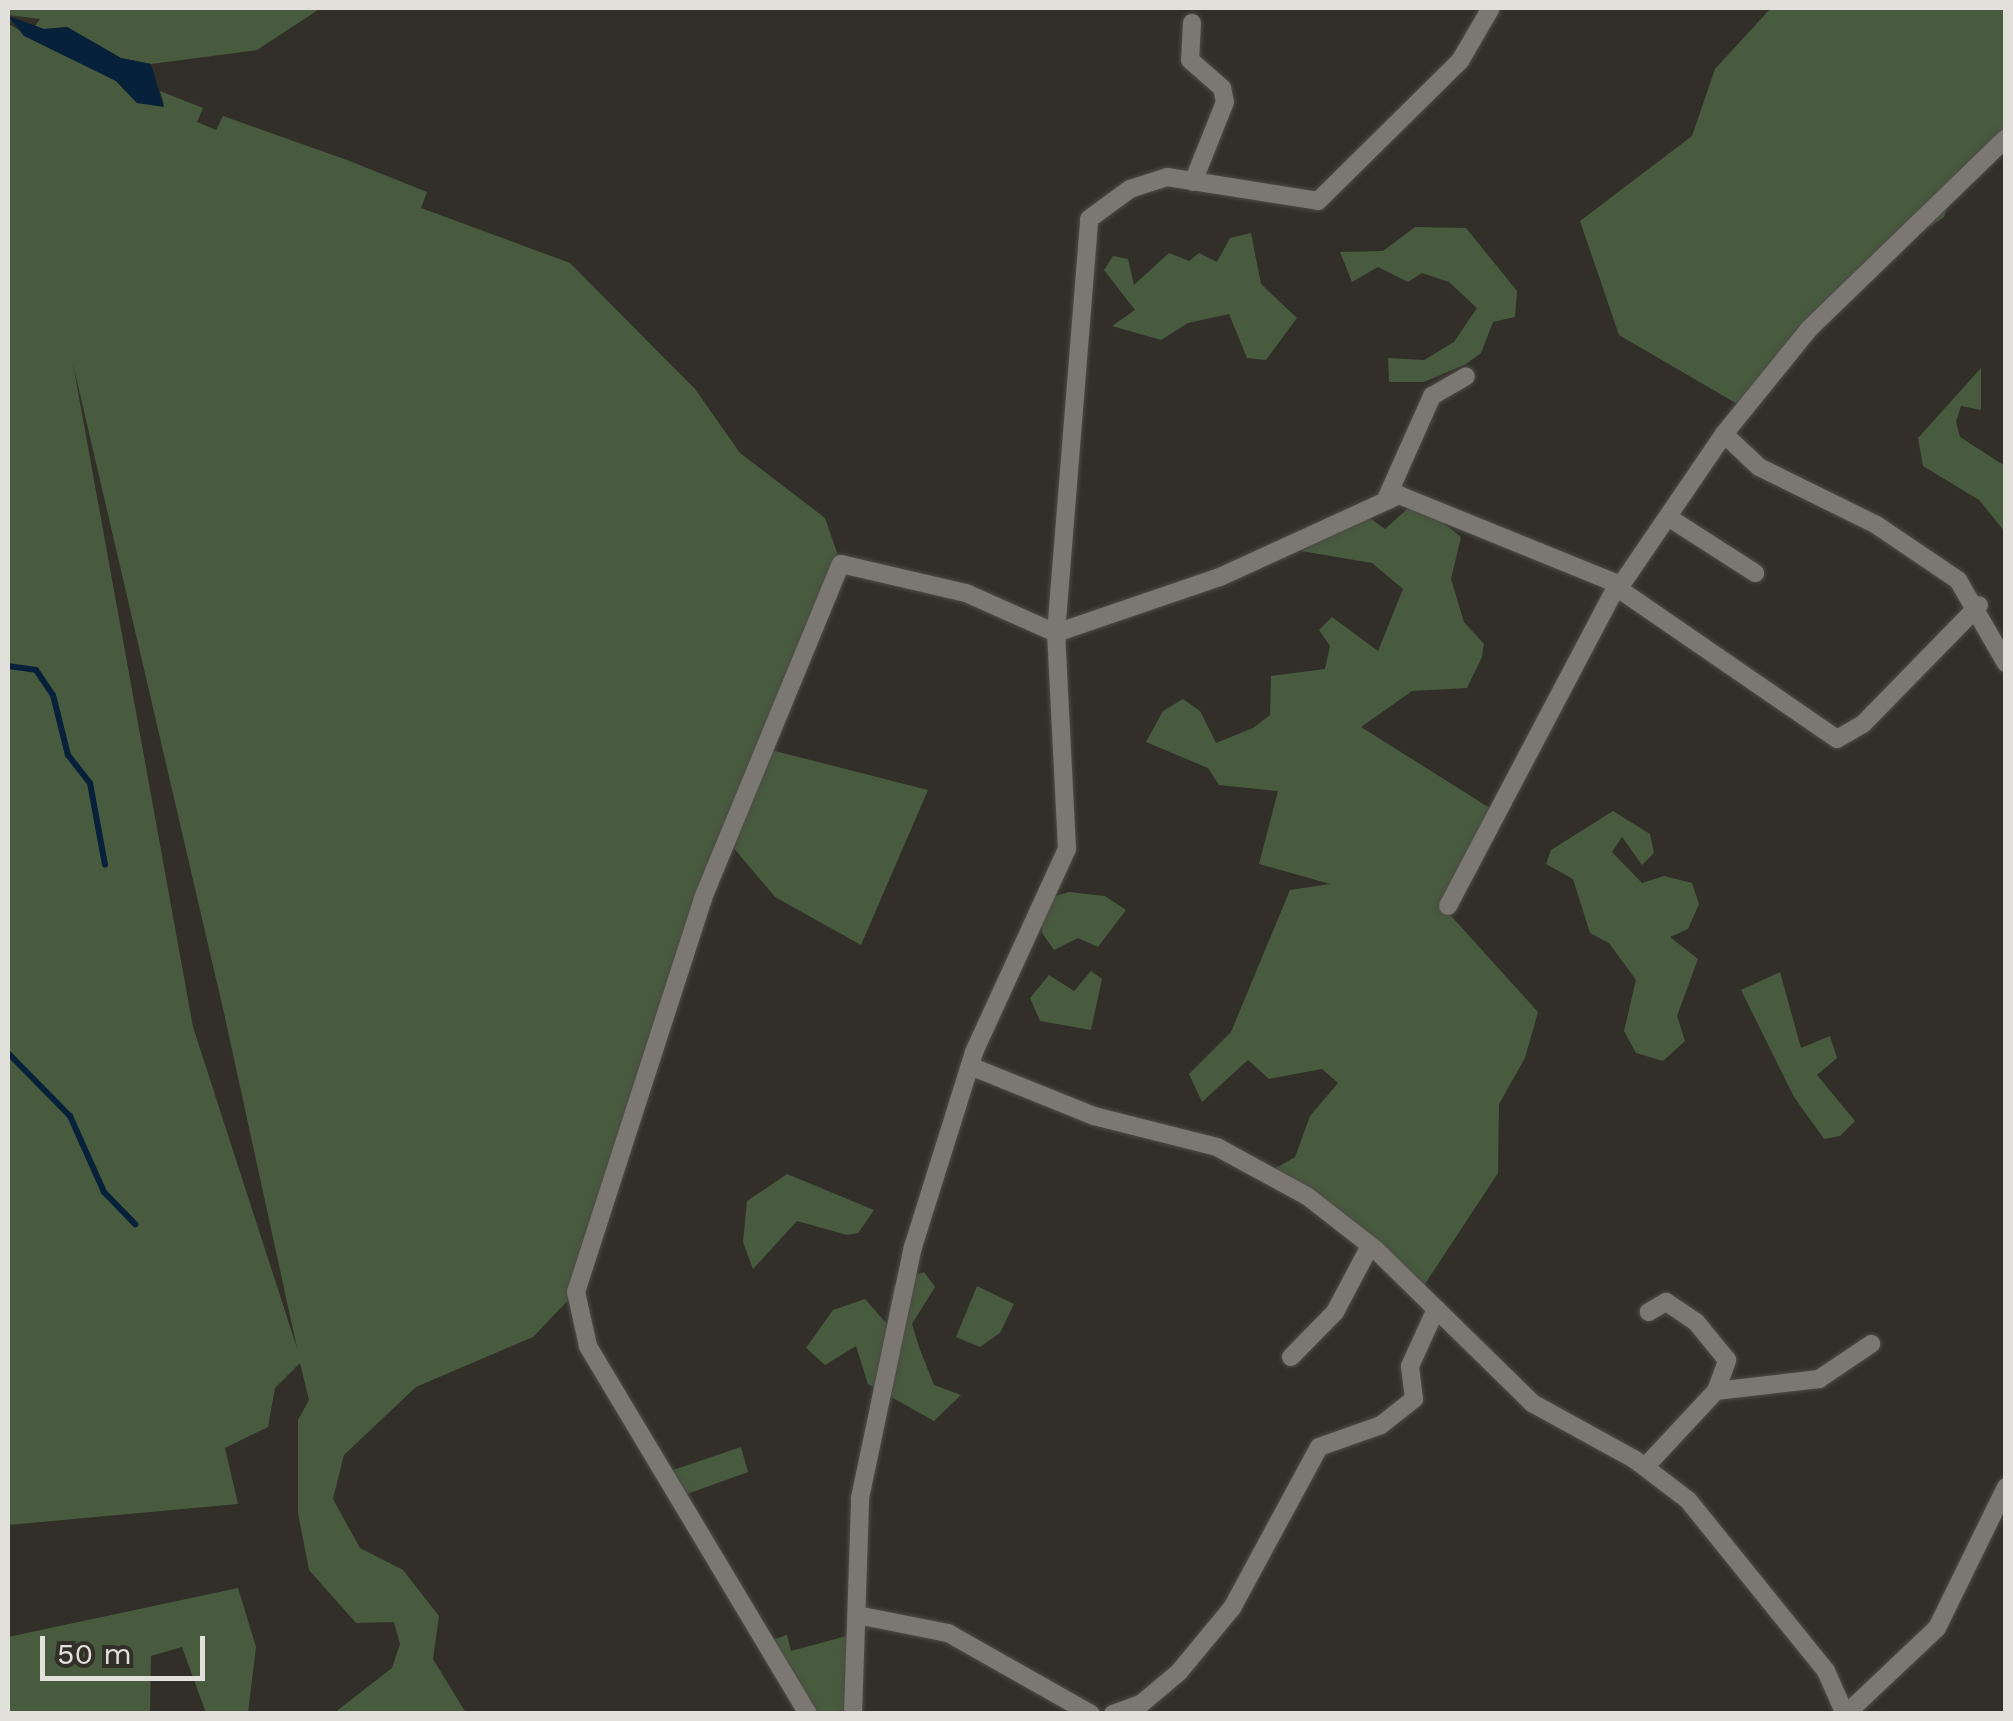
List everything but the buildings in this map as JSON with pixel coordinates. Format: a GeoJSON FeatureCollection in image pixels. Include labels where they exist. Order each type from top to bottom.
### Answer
{"type":"FeatureCollection","features":[{"type":"Feature","properties":{"kind":"street"},"geometry":{"type":"LineString","coordinates":[[854,1714],[860,1498],[912,1247],[970,1066],[1067,849],[1056,633],[1089,219],[1142,184],[1193,182],[1318,201],[1460,61],[1491,8]]}},
{"type":"Feature","properties":{"kind":"street"},"geometry":{"type":"LineString","coordinates":[[1192,23],[1190,60],[1222,88],[1225,102],[1193,182]]}},
{"type":"Feature","properties":{"kind":"street"},"geometry":{"type":"LineString","coordinates":[[1448,906],[1616,587],[1671,519],[1724,434],[1809,329],[2006,138]]}},
{"type":"Feature","properties":{"kind":"street"},"geometry":{"type":"LineString","coordinates":[[1387,497],[1432,396],[1466,376]]}},
{"type":"Feature","properties":{"kind":"street"},"geometry":{"type":"LineString","coordinates":[[1724,434],[1759,466],[1875,524],[1943,570],[1979,606],[2006,663]]}},
{"type":"Feature","properties":{"kind":"street"},"geometry":{"type":"LineString","coordinates":[[808,1714],[588,1346],[576,1292],[703,898],[841,564],[966,593],[1056,633],[1220,576],[1387,497],[1407,497],[1616,587],[1837,739],[1863,724],[1979,606]]}},
{"type":"Feature","properties":{"kind":"street"},"geometry":{"type":"LineString","coordinates":[[1671,519],[1755,573]]}},
{"type":"Feature","properties":{"kind":"street"},"geometry":{"type":"LineString","coordinates":[[970,1066],[1094,1116],[1239,1157],[1307,1196],[1370,1246],[1532,1403],[1646,1466],[1740,1558],[1826,1671],[1846,1714],[1936,1628],[2006,1488]]}},
{"type":"Feature","properties":{"kind":"street"},"geometry":{"type":"LineString","coordinates":[[1291,1357],[1335,1312],[1370,1246]]}},
{"type":"Feature","properties":{"kind":"street"},"geometry":{"type":"LineString","coordinates":[[1646,1466],[1716,1392],[1726,1352],[1666,1302],[1649,1312]]}},
{"type":"Feature","properties":{"kind":"street"},"geometry":{"type":"LineString","coordinates":[[1113,1714],[1141,1704],[1179,1672],[1232,1608],[1319,1448],[1381,1425],[1414,1399],[1410,1364],[1436,1309]]}},
{"type":"Feature","properties":{"kind":"street"},"geometry":{"type":"LineString","coordinates":[[1716,1392],[1819,1379],[1871,1344]]}},
{"type":"Feature","properties":{"kind":"street"},"geometry":{"type":"LineString","coordinates":[[858,1615],[948,1633],[1091,1714]]}},
{"type":"Feature","properties":{"kind":"green space"},"geometry":{"type":"Polygon","coordinates":[[[8,8],[321,8],[257,50],[151,64],[121,58],[67,27],[35,26],[40,19],[8,15],[8,8]]]}},
{"type":"Feature","properties":{"kind":"green space"},"geometry":{"type":"Polygon","coordinates":[[[1771,8],[2005,8],[2005,134],[1959,171],[1944,217],[1844,284],[1746,409],[1619,335],[1580,221],[1692,136],[1715,69],[1771,8]]]}},
{"type":"Feature","properties":{"kind":"green space"},"geometry":{"type":"Polygon","coordinates":[[[8,24],[116,81],[137,103],[164,105],[160,91],[203,108],[197,122],[216,130],[223,116],[347,160],[427,192],[421,208],[570,263],[695,389],[740,453],[825,518],[841,564],[763,748],[928,790],[861,945],[775,897],[727,840],[576,1292],[533,1337],[416,1387],[344,1455],[333,1499],[360,1548],[403,1570],[439,1616],[433,1659],[466,1713],[334,1713],[392,1668],[400,1644],[394,1622],[356,1623],[309,1570],[298,1513],[298,1420],[309,1400],[300,1363],[275,1388],[268,1427],[225,1448],[238,1504],[8,1525],[8,24]],[[73,364],[193,1027],[297,1348],[224,1013],[73,364]]]}},
{"type":"Feature","properties":{"kind":"green space"},"geometry":{"type":"Polygon","coordinates":[[[1415,227],[1466,228],[1517,291],[1515,317],[1493,322],[1481,353],[1466,364],[1424,382],[1389,382],[1388,358],[1424,360],[1454,342],[1477,308],[1449,282],[1422,273],[1408,282],[1378,267],[1352,282],[1340,252],[1383,251],[1415,227]]]}},
{"type":"Feature","properties":{"kind":"green space"},"geometry":{"type":"Polygon","coordinates":[[[1251,233],[1261,284],[1297,318],[1266,360],[1247,358],[1229,314],[1188,323],[1161,340],[1112,326],[1135,310],[1104,270],[1113,256],[1128,259],[1134,285],[1169,253],[1189,261],[1199,253],[1217,262],[1230,238],[1251,233]]]}},
{"type":"Feature","properties":{"kind":"green space"},"geometry":{"type":"Polygon","coordinates":[[[1981,368],[1981,410],[1961,406],[1956,422],[1960,437],[2005,466],[2005,532],[1979,500],[1923,466],[1918,438],[1981,368]]]}},
{"type":"Feature","properties":{"kind":"green space"},"geometry":{"type":"Polygon","coordinates":[[[1416,501],[1461,537],[1451,579],[1464,622],[1484,644],[1482,657],[1467,688],[1412,691],[1361,727],[1501,815],[1443,907],[1538,1012],[1525,1058],[1499,1104],[1498,1173],[1419,1293],[1269,1172],[1295,1157],[1310,1116],[1338,1083],[1322,1069],[1269,1079],[1248,1060],[1202,1102],[1189,1074],[1231,1032],[1290,890],[1330,884],[1259,864],[1278,791],[1219,785],[1208,768],[1146,742],[1163,711],[1183,699],[1200,711],[1216,743],[1253,728],[1270,715],[1271,676],[1325,669],[1330,646],[1319,630],[1332,617],[1378,651],[1403,589],[1372,563],[1301,551],[1366,515],[1385,529],[1416,501]]]}},
{"type":"Feature","properties":{"kind":"green space"},"geometry":{"type":"Polygon","coordinates":[[[1613,811],[1650,834],[1654,853],[1642,865],[1622,837],[1612,852],[1642,883],[1664,876],[1692,883],[1699,904],[1688,929],[1670,937],[1698,959],[1677,1016],[1685,1041],[1663,1061],[1636,1053],[1624,1031],[1636,980],[1609,943],[1590,933],[1573,879],[1546,864],[1551,850],[1613,811]]]}},
{"type":"Feature","properties":{"kind":"green space"},"geometry":{"type":"Polygon","coordinates":[[[1069,892],[1105,896],[1126,910],[1098,947],[1078,938],[1054,950],[1042,933],[1042,900],[1069,892]]]}},
{"type":"Feature","properties":{"kind":"green space"},"geometry":{"type":"Polygon","coordinates":[[[1091,971],[1102,979],[1091,1030],[1040,1021],[1030,998],[1049,975],[1074,991],[1091,971]]]}},
{"type":"Feature","properties":{"kind":"green space"},"geometry":{"type":"Polygon","coordinates":[[[1780,972],[1801,1048],[1830,1036],[1837,1058],[1817,1075],[1855,1121],[1840,1136],[1824,1139],[1794,1097],[1741,990],[1780,972]]]}},
{"type":"Feature","properties":{"kind":"green space"},"geometry":{"type":"Polygon","coordinates":[[[787,1174],[874,1210],[858,1233],[847,1235],[797,1221],[753,1269],[743,1242],[747,1201],[787,1174]]]}},
{"type":"Feature","properties":{"kind":"green space"},"geometry":{"type":"Polygon","coordinates":[[[924,1272],[935,1287],[912,1324],[934,1385],[961,1395],[934,1421],[868,1384],[856,1346],[825,1365],[806,1348],[833,1310],[865,1299],[887,1324],[894,1284],[924,1272]]]}},
{"type":"Feature","properties":{"kind":"green space"},"geometry":{"type":"Polygon","coordinates":[[[977,1286],[1014,1304],[1000,1333],[980,1347],[956,1337],[977,1286]]]}},
{"type":"Feature","properties":{"kind":"green space"},"geometry":{"type":"Polygon","coordinates":[[[741,1447],[748,1472],[679,1497],[664,1473],[741,1447]]]}},
{"type":"Feature","properties":{"kind":"green space"},"geometry":{"type":"Polygon","coordinates":[[[238,1588],[256,1647],[248,1713],[206,1713],[182,1647],[151,1656],[150,1713],[8,1713],[8,1637],[238,1588]]]}},
{"type":"Feature","properties":{"kind":"green space"},"geometry":{"type":"Polygon","coordinates":[[[787,1635],[791,1651],[850,1635],[845,1713],[815,1713],[767,1642],[787,1635]]]}},
{"type":"Feature","properties":{"kind":"water"},"geometry":{"type":"Polygon","coordinates":[[[8,16],[44,29],[67,27],[121,58],[151,64],[164,107],[137,103],[116,81],[24,36],[8,16]]]}},
{"type":"Feature","properties":{"kind":"waterway"},"geometry":{"type":"LineString","coordinates":[[8,666],[36,670],[53,695],[68,755],[90,783],[105,865]]}},
{"type":"Feature","properties":{"kind":"waterway"},"geometry":{"type":"LineString","coordinates":[[8,1053],[70,1116],[104,1192],[135,1224]]}}]}
